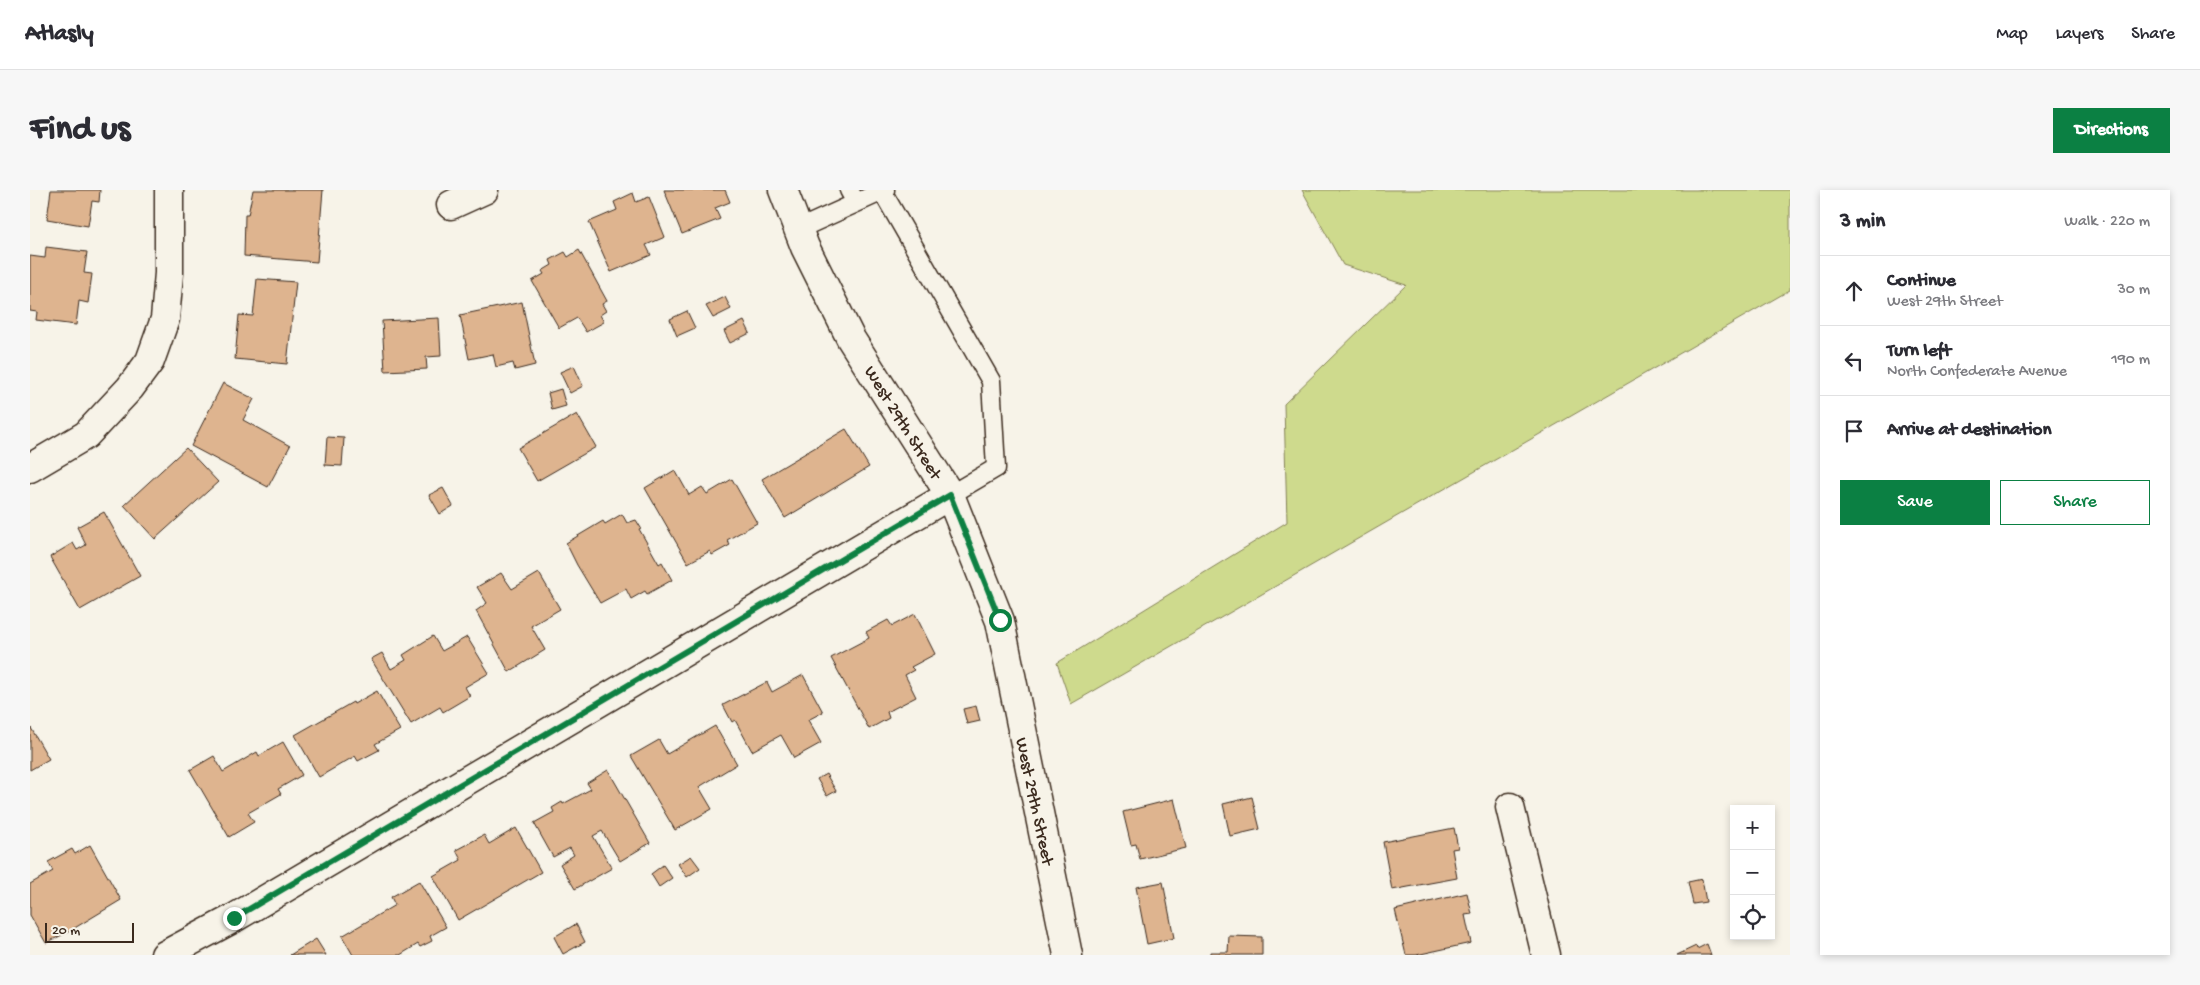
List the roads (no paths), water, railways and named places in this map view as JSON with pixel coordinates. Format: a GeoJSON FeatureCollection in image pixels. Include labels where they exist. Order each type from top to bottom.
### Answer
{"type":"FeatureCollection","features":[{"type":"Feature","properties":{"kind":"street"},"geometry":{"type":"LineString","coordinates":[[30,468],[86,435],[130,388],[150,361],[165,319],[169,273],[169,190]]}},
{"type":"Feature","properties":{"kind":"street"},"geometry":{"type":"LineString","coordinates":[[452,205],[484,190]]}},
{"type":"Feature","properties":{"kind":"street","name":"West 29th Street"},"geometry":{"type":"LineString","coordinates":[[783,190],[806,247],[851,339],[950,495],[1000,620],[1068,955]]}},
{"type":"Feature","properties":{"kind":"street"},"geometry":{"type":"LineString","coordinates":[[165,955],[234,918],[950,495]]}},
{"type":"Feature","properties":{"kind":"street"},"geometry":{"type":"LineString","coordinates":[[1510,807],[1546,955]]}},
{"type":"Feature","properties":{"kind":"lane"},"geometry":{"type":"LineString","coordinates":[[799,229],[852,197],[884,191],[991,381],[996,468],[950,495]]}}]}
